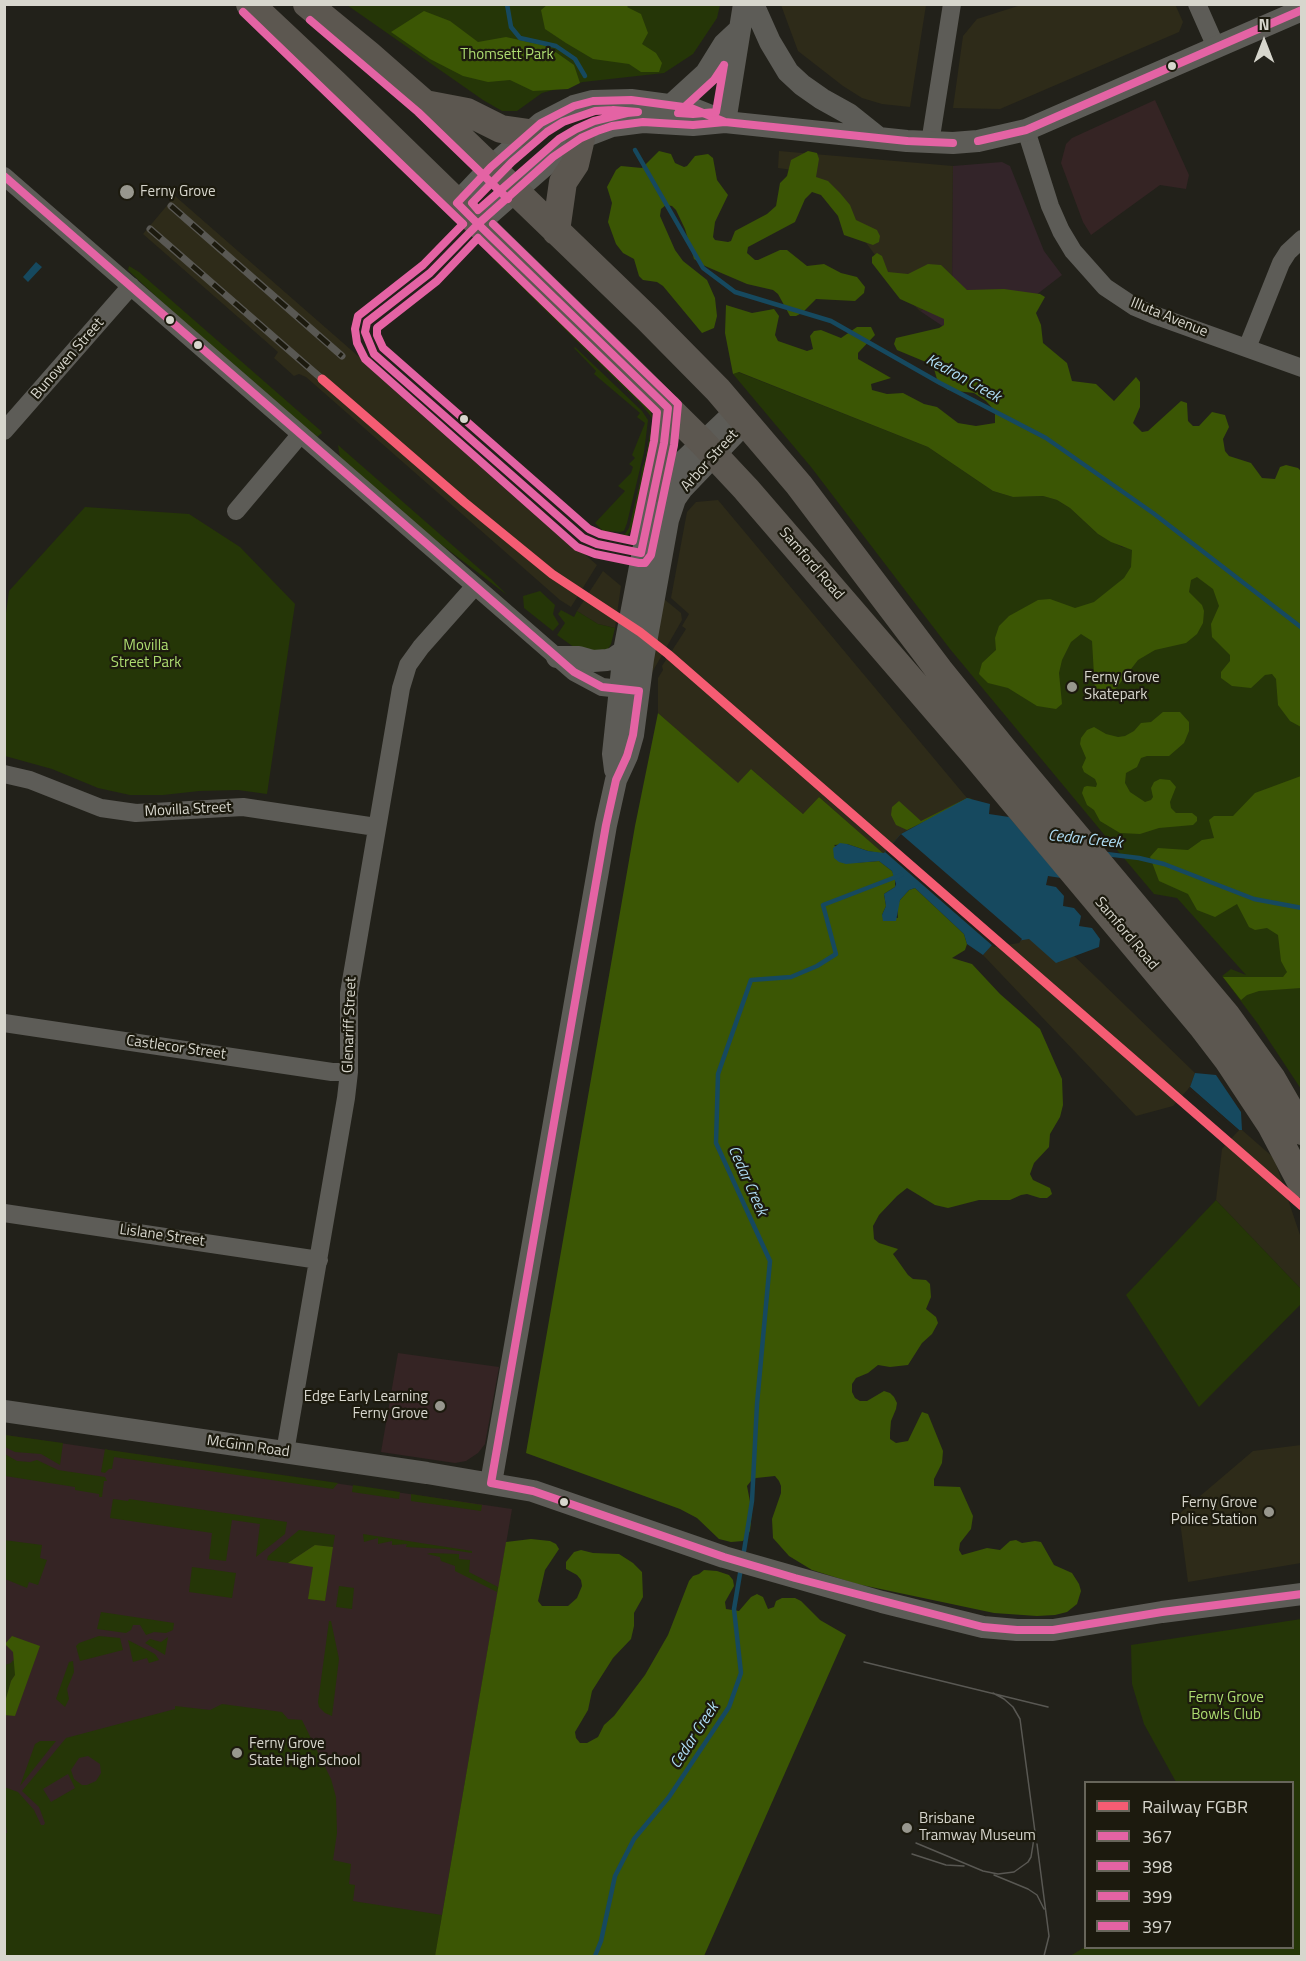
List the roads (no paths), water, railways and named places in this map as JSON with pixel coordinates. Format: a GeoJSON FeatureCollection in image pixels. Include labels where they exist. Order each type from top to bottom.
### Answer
{"type":"FeatureCollection","features":[{"type":"Feature","properties":{"kind":"main road","name":"Samford Road"},"geometry":{"type":"LineString","coordinates":[[250,4],[668,408],[708,448],[797,546],[1165,981],[1228,1060],[1271,1125],[1302,1184]]}},
{"type":"Feature","properties":{"kind":"main road","name":"Samford Road"},"geometry":{"type":"LineString","coordinates":[[306,4],[425,104],[648,319],[718,390],[799,485],[939,670],[1226,1015],[1272,1079],[1302,1131]]}},
{"type":"Feature","properties":{"kind":"main road"},"geometry":{"type":"LineString","coordinates":[[425,104],[467,112],[501,129],[529,133]]}},
{"type":"Feature","properties":{"kind":"main road"},"geometry":{"type":"LineString","coordinates":[[556,231],[563,182],[575,164],[581,138]]}},
{"type":"Feature","properties":{"kind":"main road"},"geometry":{"type":"LineString","coordinates":[[655,488],[668,408]]}},
{"type":"Feature","properties":{"kind":"street"},"geometry":{"type":"LineString","coordinates":[[725,122],[744,4]]}},
{"type":"Feature","properties":{"kind":"street"},"geometry":{"type":"LineString","coordinates":[[753,4],[770,42],[788,72],[816,94],[849,114],[879,138]]}},
{"type":"Feature","properties":{"kind":"street"},"geometry":{"type":"LineString","coordinates":[[930,143],[952,4]]}},
{"type":"Feature","properties":{"kind":"street"},"geometry":{"type":"LineString","coordinates":[[1197,4],[1216,47]]}},
{"type":"Feature","properties":{"kind":"street"},"geometry":{"type":"LineString","coordinates":[[478,224],[553,157],[581,138],[597,131],[628,123],[661,122],[693,125],[725,122],[930,143],[978,141],[1026,130],[1302,10]]}},
{"type":"Feature","properties":{"kind":"street"},"geometry":{"type":"LineString","coordinates":[[671,105],[706,73],[724,44],[739,30]]}},
{"type":"Feature","properties":{"kind":"street"},"geometry":{"type":"LineString","coordinates":[[457,203],[491,167],[529,133],[559,112],[593,101],[631,100],[691,108],[725,122]]}},
{"type":"Feature","properties":{"kind":"street","name":"Illuta Avenue"},"geometry":{"type":"LineString","coordinates":[[1026,130],[1050,206],[1061,231],[1085,267],[1105,287],[1135,307],[1302,368]]}},
{"type":"Feature","properties":{"kind":"street"},"geometry":{"type":"LineString","coordinates":[[4,176],[574,672],[593,684],[629,690]]}},
{"type":"Feature","properties":{"kind":"street"},"geometry":{"type":"LineString","coordinates":[[1247,348],[1281,263],[1288,252],[1302,239]]}},
{"type":"Feature","properties":{"kind":"street","name":"Bunowen Street"},"geometry":{"type":"LineString","coordinates":[[4,431],[130,286]]}},
{"type":"Feature","properties":{"kind":"street","name":"Arbor Street"},"geometry":{"type":"LineString","coordinates":[[491,1483],[583,952],[616,780],[627,756],[633,735],[624,651],[655,488],[708,448],[740,417]]}},
{"type":"Feature","properties":{"kind":"street"},"geometry":{"type":"LineString","coordinates":[[236,511],[300,435]]}},
{"type":"Feature","properties":{"kind":"street","name":"Arbor Street"},"geometry":{"type":"LineString","coordinates":[[629,690],[671,510],[708,448]]}},
{"type":"Feature","properties":{"kind":"street","name":"Glenariff Street"},"geometry":{"type":"LineString","coordinates":[[285,1452],[348,1072],[348,993],[401,688],[408,665],[421,647],[475,586]]}},
{"type":"Feature","properties":{"kind":"street"},"geometry":{"type":"LineString","coordinates":[[557,657],[579,657],[601,661],[614,658],[624,651]]}},
{"type":"Feature","properties":{"kind":"street","name":"Movilla Street"},"geometry":{"type":"LineString","coordinates":[[4,774],[30,780],[100,808],[170,813],[218,807],[243,807],[376,827]]}},
{"type":"Feature","properties":{"kind":"street","name":"Castlecor Street"},"geometry":{"type":"LineString","coordinates":[[4,1023],[332,1072],[348,1072]]}},
{"type":"Feature","properties":{"kind":"street","name":"Lislane Street"},"geometry":{"type":"LineString","coordinates":[[4,1213],[318,1260]]}},
{"type":"Feature","properties":{"kind":"street","name":"McGinn Road"},"geometry":{"type":"LineString","coordinates":[[4,1411],[533,1491],[724,1557],[882,1602],[983,1627],[1053,1630],[1162,1612],[1302,1594]]}},
{"type":"Feature","properties":{"kind":"water"},"geometry":{"type":"Polygon","coordinates":[[[36,262],[42,267],[28,282],[23,277],[36,262]]]}},
{"type":"Feature","properties":{"kind":"water"},"geometry":{"type":"Polygon","coordinates":[[[967,798],[990,804],[989,814],[1009,817],[1061,878],[1048,876],[1046,885],[1056,887],[1064,896],[1063,906],[1074,908],[1081,916],[1079,926],[1092,928],[1100,939],[1099,947],[1056,963],[1029,939],[992,945],[983,955],[967,944],[964,934],[915,888],[909,890],[900,900],[896,921],[883,921],[882,915],[886,906],[884,894],[896,884],[892,871],[879,861],[846,864],[834,858],[833,848],[840,843],[884,853],[901,834],[967,798]]]}},
{"type":"Feature","properties":{"kind":"water"},"geometry":{"type":"Polygon","coordinates":[[[1195,1073],[1216,1075],[1241,1112],[1242,1130],[1239,1130],[1190,1087],[1195,1073]]]}},
{"type":"Feature","properties":{"kind":"waterway","name":"Kedron Creek"},"geometry":{"type":"LineString","coordinates":[[507,4],[511,27],[520,38],[556,46],[575,59],[585,76]]}},
{"type":"Feature","properties":{"kind":"waterway","name":"Kedron Creek"},"geometry":{"type":"LineString","coordinates":[[635,150],[703,268],[735,292],[831,321],[940,383],[1046,438],[1153,513],[1302,628]]}},
{"type":"Feature","properties":{"kind":"waterway","name":"Cedar Creek"},"geometry":{"type":"LineString","coordinates":[[1106,854],[1164,864],[1254,899],[1302,908]]}},
{"type":"Feature","properties":{"kind":"waterway","name":"Cedar Creek"},"geometry":{"type":"LineString","coordinates":[[743,1557],[752,1501],[757,1404],[770,1261],[716,1143],[718,1074],[751,980],[791,977],[817,966],[836,954],[823,905],[901,875]]}},
{"type":"Feature","properties":{"kind":"waterway","name":"Cedar Creek"},"geometry":{"type":"LineString","coordinates":[[595,1956],[601,1941],[615,1876],[634,1839],[669,1797],[729,1707],[741,1673],[734,1609],[741,1568]]}},
{"type":"Feature","properties":{"kind":"tram line"},"geometry":{"type":"LineString","coordinates":[[864,1662],[1048,1707]]}},
{"type":"Feature","properties":{"kind":"tram line"},"geometry":{"type":"LineString","coordinates":[[916,1843],[983,1871],[998,1874],[1014,1872],[1031,1857],[1035,1832],[1020,1719],[1013,1707],[993,1693]]}},
{"type":"Feature","properties":{"kind":"tram line"},"geometry":{"type":"LineString","coordinates":[[1037,1844],[1049,1936],[1044,1956]]}},
{"type":"Feature","properties":{"kind":"tram line"},"geometry":{"type":"LineString","coordinates":[[912,1854],[946,1865],[964,1866]]}},
{"type":"Feature","properties":{"kind":"tram line"},"geometry":{"type":"LineString","coordinates":[[994,1875],[1037,1895],[1044,1909]]}},
{"type":"Feature","properties":{"kind":"railway"},"geometry":{"type":"LineString","coordinates":[[171,206],[342,356]]}},
{"type":"Feature","properties":{"kind":"railway"},"geometry":{"type":"LineString","coordinates":[[150,229],[322,379]]}},
{"type":"Feature","properties":{"kind":"rail line","name":"FGBR"},"geometry":{"type":"LineString","coordinates":[[322,379],[464,502],[552,574],[640,632],[668,654],[1302,1206]]}},
{"type":"Feature","properties":{"kind":"place","name":"Ferny Grove"},"geometry":{"type":"Point","coordinates":[127,192]}},
{"type":"Feature","properties":{"kind":"place","name":"Ferny Grove Skatepark"},"geometry":{"type":"Point","coordinates":[1072,687]}},
{"type":"Feature","properties":{"kind":"place","name":"Edge Early Learning Ferny Grove"},"geometry":{"type":"Point","coordinates":[440,1406]}},
{"type":"Feature","properties":{"kind":"place","name":"Ferny Grove Police Station"},"geometry":{"type":"Point","coordinates":[1269,1512]}},
{"type":"Feature","properties":{"kind":"place","name":"Ferny Grove State High School"},"geometry":{"type":"Point","coordinates":[237,1753]}},
{"type":"Feature","properties":{"kind":"place","name":"Brisbane Tramway Museum"},"geometry":{"type":"Point","coordinates":[907,1828]}},
{"type":"Feature","properties":{"kind":"park label","name":"Thomsett Park"},"geometry":{"type":"Point","coordinates":[507,55]}},
{"type":"Feature","properties":{"kind":"park label","name":"Movilla Street Park"},"geometry":{"type":"Point","coordinates":[146,654]}},
{"type":"Feature","properties":{"kind":"park label","name":"Ferny Grove Bowls Club"},"geometry":{"type":"Point","coordinates":[1226,1706]}}]}
